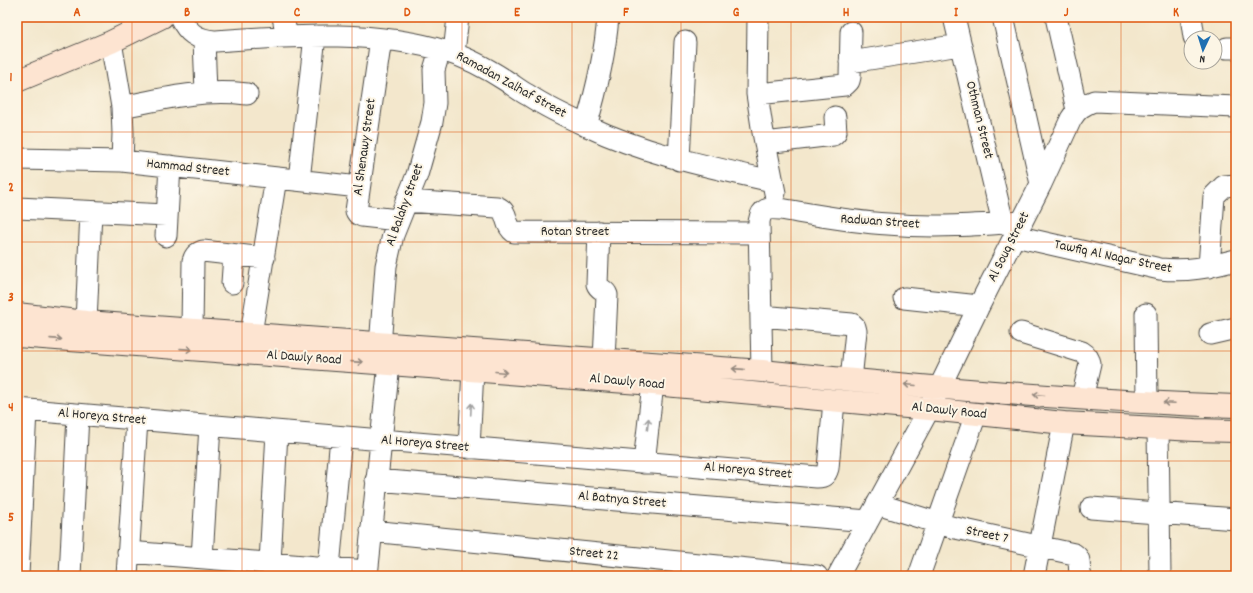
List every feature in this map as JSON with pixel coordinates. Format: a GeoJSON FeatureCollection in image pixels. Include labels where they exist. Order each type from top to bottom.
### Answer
{"type":"FeatureCollection","features":[{"type":"Feature","properties":{"kind":"street"},"geometry":{"type":"LineString","coordinates":[[17,81],[111,42],[162,17]]}},
{"type":"Feature","properties":{"kind":"street"},"geometry":{"type":"LineString","coordinates":[[180,17],[185,27],[194,35],[204,40],[206,92]]}},
{"type":"Feature","properties":{"kind":"street","name":"Al Balahy Street"},"geometry":{"type":"LineString","coordinates":[[367,574],[381,441],[386,266],[392,235],[423,156],[432,122],[435,102],[434,70],[447,52],[458,17]]}},
{"type":"Feature","properties":{"kind":"street"},"geometry":{"type":"LineString","coordinates":[[586,126],[598,84],[606,41],[608,17]]}},
{"type":"Feature","properties":{"kind":"street"},"geometry":{"type":"LineString","coordinates":[[758,17],[757,94],[772,181],[780,209]]}},
{"type":"Feature","properties":{"kind":"street","name":"Othman Street"},"geometry":{"type":"LineString","coordinates":[[954,17],[960,44],[1013,227]]}},
{"type":"Feature","properties":{"kind":"street"},"geometry":{"type":"LineString","coordinates":[[1003,17],[1041,184]]}},
{"type":"Feature","properties":{"kind":"street"},"geometry":{"type":"LineString","coordinates":[[1056,17],[1077,110],[1084,104],[1094,101],[1236,107]]}},
{"type":"Feature","properties":{"kind":"street","name":"Ramadan Zalhaf Street"},"geometry":{"type":"LineString","coordinates":[[204,40],[214,41],[285,27],[315,36],[381,39],[415,43],[447,52],[480,65],[505,79],[527,95],[586,126],[632,145],[680,160],[772,181]]}},
{"type":"Feature","properties":{"kind":"street"},"geometry":{"type":"LineString","coordinates":[[757,94],[846,85],[850,77],[851,32]]}},
{"type":"Feature","properties":{"kind":"street"},"geometry":{"type":"LineString","coordinates":[[299,180],[315,36]]}},
{"type":"Feature","properties":{"kind":"street","name":"Al Shenawy Street"},"geometry":{"type":"LineString","coordinates":[[381,39],[356,211],[362,216],[398,220]]}},
{"type":"Feature","properties":{"kind":"street"},"geometry":{"type":"LineString","coordinates":[[111,42],[122,107],[122,162]]}},
{"type":"Feature","properties":{"kind":"street"},"geometry":{"type":"LineString","coordinates":[[680,160],[685,42]]}},
{"type":"Feature","properties":{"kind":"street"},"geometry":{"type":"LineString","coordinates":[[850,62],[960,44]]}},
{"type":"Feature","properties":{"kind":"street"},"geometry":{"type":"LineString","coordinates":[[122,107],[206,92],[247,94]]}},
{"type":"Feature","properties":{"kind":"street","name":"Al Souq Street"},"geometry":{"type":"LineString","coordinates":[[838,576],[929,409],[979,306],[1013,227],[1041,184],[1071,119],[1077,110]]}},
{"type":"Feature","properties":{"kind":"street"},"geometry":{"type":"LineString","coordinates":[[765,143],[833,135],[836,132],[835,117]]}},
{"type":"Feature","properties":{"kind":"street","name":"Hammad Street"},"geometry":{"type":"LineString","coordinates":[[17,159],[122,162],[359,186]]}},
{"type":"Feature","properties":{"kind":"street"},"geometry":{"type":"LineString","coordinates":[[166,236],[170,166]]}},
{"type":"Feature","properties":{"kind":"street"},"geometry":{"type":"LineString","coordinates":[[251,334],[276,178]]}},
{"type":"Feature","properties":{"kind":"street"},"geometry":{"type":"LineString","coordinates":[[1210,267],[1214,196],[1224,186],[1236,185]]}},
{"type":"Feature","properties":{"kind":"street","name":"Rotan Street"},"geometry":{"type":"LineString","coordinates":[[406,200],[501,208],[504,212],[509,228],[514,232],[759,233]]}},
{"type":"Feature","properties":{"kind":"street"},"geometry":{"type":"LineString","coordinates":[[17,208],[167,215]]}},
{"type":"Feature","properties":{"kind":"street","name":"Radwan Street"},"geometry":{"type":"LineString","coordinates":[[759,233],[760,215],[764,210],[771,208],[836,219],[889,224],[1013,227]]}},
{"type":"Feature","properties":{"kind":"street"},"geometry":{"type":"LineString","coordinates":[[86,322],[90,212]]}},
{"type":"Feature","properties":{"kind":"street","name":"Tawfiq Al Nagar Street"},"geometry":{"type":"LineString","coordinates":[[1013,227],[1160,269],[1182,270],[1210,267],[1236,260]]}},
{"type":"Feature","properties":{"kind":"street"},"geometry":{"type":"LineString","coordinates":[[599,232],[597,284],[599,288],[605,291],[607,295],[604,360]]}},
{"type":"Feature","properties":{"kind":"street"},"geometry":{"type":"LineString","coordinates":[[759,233],[762,371]]}},
{"type":"Feature","properties":{"kind":"street"},"geometry":{"type":"LineString","coordinates":[[192,329],[194,256],[198,252],[202,251],[264,258]]}},
{"type":"Feature","properties":{"kind":"street"},"geometry":{"type":"LineString","coordinates":[[232,283],[234,255]]}},
{"type":"Feature","properties":{"kind":"street"},"geometry":{"type":"LineString","coordinates":[[904,298],[979,306]]}},
{"type":"Feature","properties":{"kind":"street","name":"Al Dawly Road"},"geometry":{"type":"LineString","coordinates":[[17,314],[86,322],[251,334],[383,357],[474,370],[653,384],[1064,423],[1236,431]]}},
{"type":"Feature","properties":{"kind":"street"},"geometry":{"type":"LineString","coordinates":[[1146,314],[1147,402]]}},
{"type":"Feature","properties":{"kind":"street"},"geometry":{"type":"LineString","coordinates":[[761,316],[852,324],[856,331],[851,380]]}},
{"type":"Feature","properties":{"kind":"street"},"geometry":{"type":"LineString","coordinates":[[1210,334],[1236,328]]}},
{"type":"Feature","properties":{"kind":"street"},"geometry":{"type":"LineString","coordinates":[[1021,333],[1082,352],[1086,355],[1090,364],[1082,398]]}},
{"type":"Feature","properties":{"kind":"street","name":"Al Dawly Road"},"geometry":{"type":"LineString","coordinates":[[17,336],[383,357],[604,360],[762,371],[851,380],[1082,398],[1236,406]]}},
{"type":"Feature","properties":{"kind":"street"},"geometry":{"type":"LineString","coordinates":[[469,448],[474,370]]}},
{"type":"Feature","properties":{"kind":"street"},"geometry":{"type":"LineString","coordinates":[[644,463],[653,384]]}},
{"type":"Feature","properties":{"kind":"street","name":"Al Horeya Street"},"geometry":{"type":"LineString","coordinates":[[22,410],[822,477],[827,473],[828,468],[834,401]]}},
{"type":"Feature","properties":{"kind":"street"},"geometry":{"type":"LineString","coordinates":[[1195,430],[1196,404]]}},
{"type":"Feature","properties":{"kind":"street"},"geometry":{"type":"LineString","coordinates":[[18,576],[22,410]]}},
{"type":"Feature","properties":{"kind":"street"},"geometry":{"type":"LineString","coordinates":[[70,576],[78,414]]}},
{"type":"Feature","properties":{"kind":"street"},"geometry":{"type":"LineString","coordinates":[[919,576],[976,414]]}},
{"type":"Feature","properties":{"kind":"street"},"geometry":{"type":"LineString","coordinates":[[127,576],[137,420]]}},
{"type":"Feature","properties":{"kind":"street"},"geometry":{"type":"LineString","coordinates":[[1034,576],[1064,423]]}},
{"type":"Feature","properties":{"kind":"street"},"geometry":{"type":"LineString","coordinates":[[202,558],[210,426]]}},
{"type":"Feature","properties":{"kind":"street"},"geometry":{"type":"LineString","coordinates":[[1158,428],[1160,576]]}},
{"type":"Feature","properties":{"kind":"street"},"geometry":{"type":"LineString","coordinates":[[270,564],[277,432]]}},
{"type":"Feature","properties":{"kind":"street"},"geometry":{"type":"LineString","coordinates":[[329,568],[341,437]]}},
{"type":"Feature","properties":{"kind":"street","name":"Al Batnya Street"},"geometry":{"type":"LineString","coordinates":[[376,480],[872,512]]}},
{"type":"Feature","properties":{"kind":"street"},"geometry":{"type":"LineString","coordinates":[[1091,508],[1236,519]]}},
{"type":"Feature","properties":{"kind":"street","name":"Street 7"},"geometry":{"type":"LineString","coordinates":[[872,512],[938,524],[1074,554],[1078,556],[1080,560],[1081,576]]}},
{"type":"Feature","properties":{"kind":"street","name":"Street 22"},"geometry":{"type":"LineString","coordinates":[[371,531],[817,576]]}},
{"type":"Feature","properties":{"kind":"street"},"geometry":{"type":"LineString","coordinates":[[128,552],[329,568],[367,574]]}}]}
